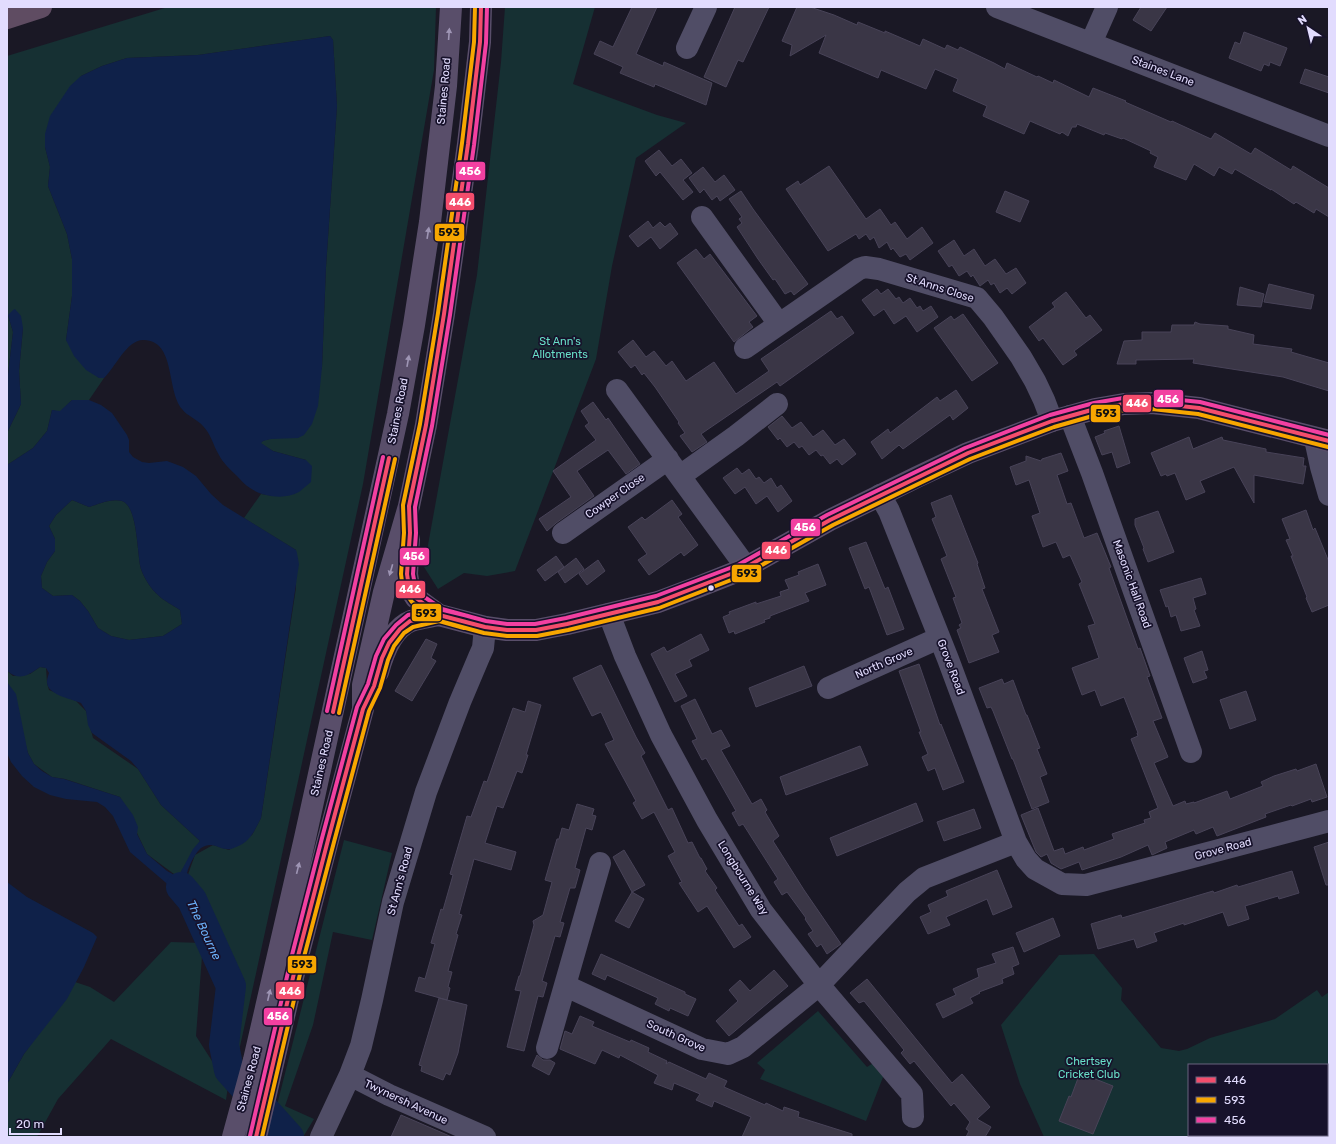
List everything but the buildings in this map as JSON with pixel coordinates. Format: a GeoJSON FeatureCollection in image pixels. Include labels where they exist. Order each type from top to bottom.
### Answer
{"type":"FeatureCollection","features":[{"type":"Feature","properties":{"kind":"highway"},"geometry":{"type":"LineString","coordinates":[[7,18],[41,7]]}},
{"type":"Feature","properties":{"kind":"main road","name":"Staines Road"},"geometry":{"type":"LineString","coordinates":[[256,1137],[263,1063],[356,608],[398,414],[414,325],[430,222],[446,86],[451,7]]}},
{"type":"Feature","properties":{"kind":"main road","name":"Staines Road"},"geometry":{"type":"LineString","coordinates":[[233,1137],[263,1063],[302,940],[363,709],[363,685],[384,592],[409,506],[426,425],[446,306],[480,42],[481,7]]}},
{"type":"Feature","properties":{"kind":"main road"},"geometry":{"type":"LineString","coordinates":[[409,506],[410,533],[407,574],[409,588],[416,598],[439,615],[486,627],[507,630],[536,630],[658,602],[698,587],[746,567],[830,520],[968,453],[1061,418],[1095,409],[1124,404],[1152,403],[1199,408],[1322,440]]}},
{"type":"Feature","properties":{"kind":"main road"},"geometry":{"type":"LineString","coordinates":[[356,608],[374,595],[384,592],[397,592],[416,598]]}},
{"type":"Feature","properties":{"kind":"main road"},"geometry":{"type":"LineString","coordinates":[[363,709],[374,686],[382,658],[389,643],[400,629],[410,621],[439,615]]}},
{"type":"Feature","properties":{"kind":"street"},"geometry":{"type":"LineString","coordinates":[[687,48],[706,7]]}},
{"type":"Feature","properties":{"kind":"street","name":"Staines Lane"},"geometry":{"type":"LineString","coordinates":[[997,7],[1329,136]]}},
{"type":"Feature","properties":{"kind":"street"},"geometry":{"type":"LineString","coordinates":[[1091,44],[1107,7]]}},
{"type":"Feature","properties":{"kind":"street"},"geometry":{"type":"LineString","coordinates":[[702,217],[779,324]]}},
{"type":"Feature","properties":{"kind":"street","name":"St Anns Close"},"geometry":{"type":"LineString","coordinates":[[745,348],[859,269],[865,267],[879,269],[977,298],[993,316],[1028,369],[1044,400],[1061,418]]}},
{"type":"Feature","properties":{"kind":"street"},"geometry":{"type":"LineString","coordinates":[[617,390],[746,567]]}},
{"type":"Feature","properties":{"kind":"street"},"geometry":{"type":"LineString","coordinates":[[680,476],[736,436],[777,404]]}},
{"type":"Feature","properties":{"kind":"street","name":"Masonic Hall Road"},"geometry":{"type":"LineString","coordinates":[[1061,418],[1095,480],[1192,752]]}},
{"type":"Feature","properties":{"kind":"street"},"geometry":{"type":"LineString","coordinates":[[1322,440],[1321,467],[1329,495]]}},
{"type":"Feature","properties":{"kind":"street","name":"Cowper Close"},"geometry":{"type":"LineString","coordinates":[[563,534],[668,459]]}},
{"type":"Feature","properties":{"kind":"street","name":"Grove Road"},"geometry":{"type":"LineString","coordinates":[[880,495],[889,511],[940,638],[1016,842],[1026,859],[1035,869],[1062,884],[1086,885],[1329,821]]}},
{"type":"Feature","properties":{"kind":"street","name":"Longbourne Way"},"geometry":{"type":"LineString","coordinates":[[609,614],[625,656],[661,735],[707,820],[761,910],[819,985],[912,1094],[913,1117]]}},
{"type":"Feature","properties":{"kind":"street","name":"St Ann's Road"},"geometry":{"type":"LineString","coordinates":[[320,1137],[350,1075],[361,1046],[394,902],[426,792],[460,702],[479,657],[486,627]]}},
{"type":"Feature","properties":{"kind":"street","name":"North Grove"},"geometry":{"type":"LineString","coordinates":[[828,688],[940,638]]}},
{"type":"Feature","properties":{"kind":"street"},"geometry":{"type":"LineString","coordinates":[[819,985],[907,892],[924,878],[1016,842]]}},
{"type":"Feature","properties":{"kind":"street"},"geometry":{"type":"LineString","coordinates":[[547,1048],[600,863]]}},
{"type":"Feature","properties":{"kind":"street","name":"South Grove"},"geometry":{"type":"LineString","coordinates":[[566,986],[702,1049],[728,1054],[743,1048],[819,985]]}},
{"type":"Feature","properties":{"kind":"street","name":"Twynersh Avenue"},"geometry":{"type":"LineString","coordinates":[[350,1075],[389,1095],[484,1137]]}},
{"type":"Feature","properties":{"kind":"green space"},"geometry":{"type":"Polygon","coordinates":[[[168,7],[436,7],[434,70],[363,484],[239,1051],[238,1032],[240,975],[207,919],[207,906],[202,894],[186,880],[195,855],[213,845],[229,850],[252,835],[261,818],[296,588],[296,550],[244,518],[261,494],[273,496],[306,460],[273,451],[260,443],[273,438],[298,438],[322,367],[326,267],[337,106],[333,40],[330,36],[198,55],[127,58],[102,66],[81,76],[45,147],[50,167],[48,186],[67,234],[72,259],[72,296],[66,340],[99,378],[104,378],[89,400],[72,400],[60,412],[52,410],[47,431],[33,448],[7,465],[7,433],[21,404],[19,371],[23,328],[8,315],[13,332],[7,383],[7,56],[168,7]]]}},
{"type":"Feature","properties":{"kind":"green space","name":"St Ann's Allotments"},"geometry":{"type":"Polygon","coordinates":[[[505,7],[595,7],[573,84],[657,115],[686,123],[636,158],[612,266],[596,359],[515,571],[487,576],[464,573],[438,589],[424,567],[477,275],[501,62],[505,7]]]}},
{"type":"Feature","properties":{"kind":"green space"},"geometry":{"type":"Polygon","coordinates":[[[72,500],[89,507],[114,500],[122,501],[127,505],[134,521],[141,569],[144,576],[150,587],[158,595],[180,610],[182,624],[163,636],[129,640],[111,636],[98,628],[88,611],[80,601],[72,595],[53,596],[42,588],[41,576],[47,562],[55,551],[55,539],[49,526],[56,515],[72,500]]]}},
{"type":"Feature","properties":{"kind":"green space"},"geometry":{"type":"Polygon","coordinates":[[[40,667],[46,668],[49,690],[76,701],[86,711],[93,738],[138,769],[161,805],[200,841],[178,877],[147,854],[120,797],[65,779],[52,777],[34,764],[28,753],[7,685],[7,671],[13,676],[30,674],[40,667]]]}},
{"type":"Feature","properties":{"kind":"green space"},"geometry":{"type":"Polygon","coordinates":[[[344,840],[392,853],[372,940],[333,932],[313,1025],[285,1106],[314,1119],[303,1137],[271,1137],[275,1113],[344,840]]]}},
{"type":"Feature","properties":{"kind":"green space"},"geometry":{"type":"Polygon","coordinates":[[[171,942],[203,943],[196,1036],[228,1086],[226,1100],[111,1039],[58,1099],[37,1137],[7,1137],[7,1084],[24,1054],[75,982],[90,987],[114,1002],[171,942]]]}},
{"type":"Feature","properties":{"kind":"green space","name":"Chertsey Cricket Club"},"geometry":{"type":"Polygon","coordinates":[[[1094,954],[1122,988],[1121,1000],[1161,1048],[1179,1051],[1187,1049],[1210,1038],[1275,1019],[1317,990],[1322,997],[1329,992],[1329,1137],[1044,1137],[1020,1084],[1001,1025],[1059,955],[1094,954]]]}},
{"type":"Feature","properties":{"kind":"green space"},"geometry":{"type":"Polygon","coordinates":[[[818,1011],[867,1067],[878,1060],[885,1072],[866,1121],[760,1079],[765,1070],[757,1063],[818,1011]]]}},
{"type":"Feature","properties":{"kind":"water"},"geometry":{"type":"Polygon","coordinates":[[[330,36],[333,40],[337,106],[326,267],[322,367],[318,406],[312,424],[304,435],[298,438],[271,439],[261,443],[273,451],[306,460],[312,466],[311,482],[299,492],[281,497],[261,494],[248,487],[227,466],[217,451],[206,429],[187,414],[177,401],[166,357],[154,342],[144,340],[132,344],[104,378],[99,378],[86,370],[74,356],[66,340],[72,296],[72,259],[67,234],[48,186],[50,167],[45,147],[45,134],[50,116],[70,86],[81,76],[102,66],[127,58],[198,55],[330,36]]]}},
{"type":"Feature","properties":{"kind":"water"},"geometry":{"type":"Polygon","coordinates":[[[15,309],[21,316],[23,328],[19,371],[21,404],[7,433],[7,383],[13,332],[8,315],[15,309]]]}},
{"type":"Feature","properties":{"kind":"water"},"geometry":{"type":"Polygon","coordinates":[[[72,400],[89,400],[101,405],[112,413],[127,435],[129,440],[129,452],[133,457],[142,462],[149,463],[167,461],[183,467],[196,476],[211,494],[223,505],[296,550],[297,553],[299,564],[261,818],[252,835],[241,845],[229,849],[212,845],[206,846],[201,848],[193,859],[187,873],[187,881],[203,896],[208,912],[207,919],[197,925],[196,918],[192,915],[179,894],[130,852],[113,816],[105,807],[97,802],[66,799],[50,795],[34,787],[22,776],[11,762],[7,753],[7,682],[16,694],[28,753],[34,764],[42,771],[52,777],[64,779],[120,797],[133,815],[138,827],[137,834],[147,854],[167,871],[178,877],[193,849],[200,841],[161,805],[138,769],[131,761],[92,733],[88,725],[86,711],[81,703],[61,696],[51,690],[47,682],[49,673],[46,668],[40,667],[27,675],[20,677],[7,671],[7,465],[33,448],[47,431],[52,410],[60,411],[72,400]],[[72,500],[56,515],[49,526],[55,539],[55,551],[47,562],[41,576],[42,588],[53,596],[72,595],[80,601],[88,611],[98,628],[111,636],[129,640],[163,636],[182,624],[180,610],[158,595],[150,587],[144,576],[141,569],[134,521],[127,505],[122,501],[114,500],[89,507],[72,500]]]}},
{"type":"Feature","properties":{"kind":"water"},"geometry":{"type":"Polygon","coordinates":[[[7,882],[27,897],[93,933],[97,937],[84,967],[67,999],[24,1054],[7,1084],[7,882]]]}},
{"type":"Feature","properties":{"kind":"waterway","name":"The Bourne"},"geometry":{"type":"LineString","coordinates":[[181,887],[192,900],[231,986],[224,1045],[229,1070],[289,1137]]}},
{"type":"Feature","properties":{"kind":"transit line","name":"593"},"geometry":{"type":"LineString","coordinates":[[475,7],[474,42],[462,143],[438,313],[420,424],[403,505],[404,533],[401,574],[403,589],[412,602],[436,620],[484,633],[507,636],[537,636],[659,608],[744,575],[833,525],[970,459],[1054,427],[1096,415],[1125,410],[1152,409],[1198,414],[1328,447]]}},
{"type":"Feature","properties":{"kind":"transit line","name":"446"},"geometry":{"type":"LineString","coordinates":[[481,7],[480,42],[468,144],[444,314],[426,425],[409,506],[410,533],[407,574],[409,587],[416,598],[439,615],[485,627],[507,630],[536,630],[658,602],[741,570],[830,520],[968,453],[1052,421],[1095,409],[1124,404],[1152,403],[1199,408],[1329,441]]}},
{"type":"Feature","properties":{"kind":"transit line","name":"456"},"geometry":{"type":"LineString","coordinates":[[487,7],[486,43],[474,145],[450,315],[432,426],[415,507],[416,533],[413,574],[415,585],[420,594],[442,609],[486,621],[507,624],[535,624],[656,596],[738,565],[827,515],[965,448],[1050,415],[1094,403],[1123,398],[1152,397],[1200,402],[1329,435]]}},
{"type":"Feature","properties":{"kind":"transit line","name":"456"},"geometry":{"type":"LineString","coordinates":[[327,711],[383,457]]}},
{"type":"Feature","properties":{"kind":"transit line","name":"446"},"geometry":{"type":"LineString","coordinates":[[333,712],[389,458]]}},
{"type":"Feature","properties":{"kind":"transit line","name":"593"},"geometry":{"type":"LineString","coordinates":[[339,713],[395,459]]}},
{"type":"Feature","properties":{"kind":"transit line","name":"456"},"geometry":{"type":"LineString","coordinates":[[250,1136],[292,955],[322,838],[357,707],[368,684],[376,656],[384,639],[396,625],[408,615],[439,609],[468,616]]}},
{"type":"Feature","properties":{"kind":"transit line","name":"446"},"geometry":{"type":"LineString","coordinates":[[256,1137],[298,956],[328,840],[363,709],[374,686],[382,658],[389,643],[400,629],[410,621],[439,615],[466,622]]}},
{"type":"Feature","properties":{"kind":"transit line","name":"593"},"geometry":{"type":"LineString","coordinates":[[262,1137],[304,957],[334,842],[369,711],[380,688],[388,660],[394,646],[404,633],[413,627],[439,621],[464,628]]}}]}
